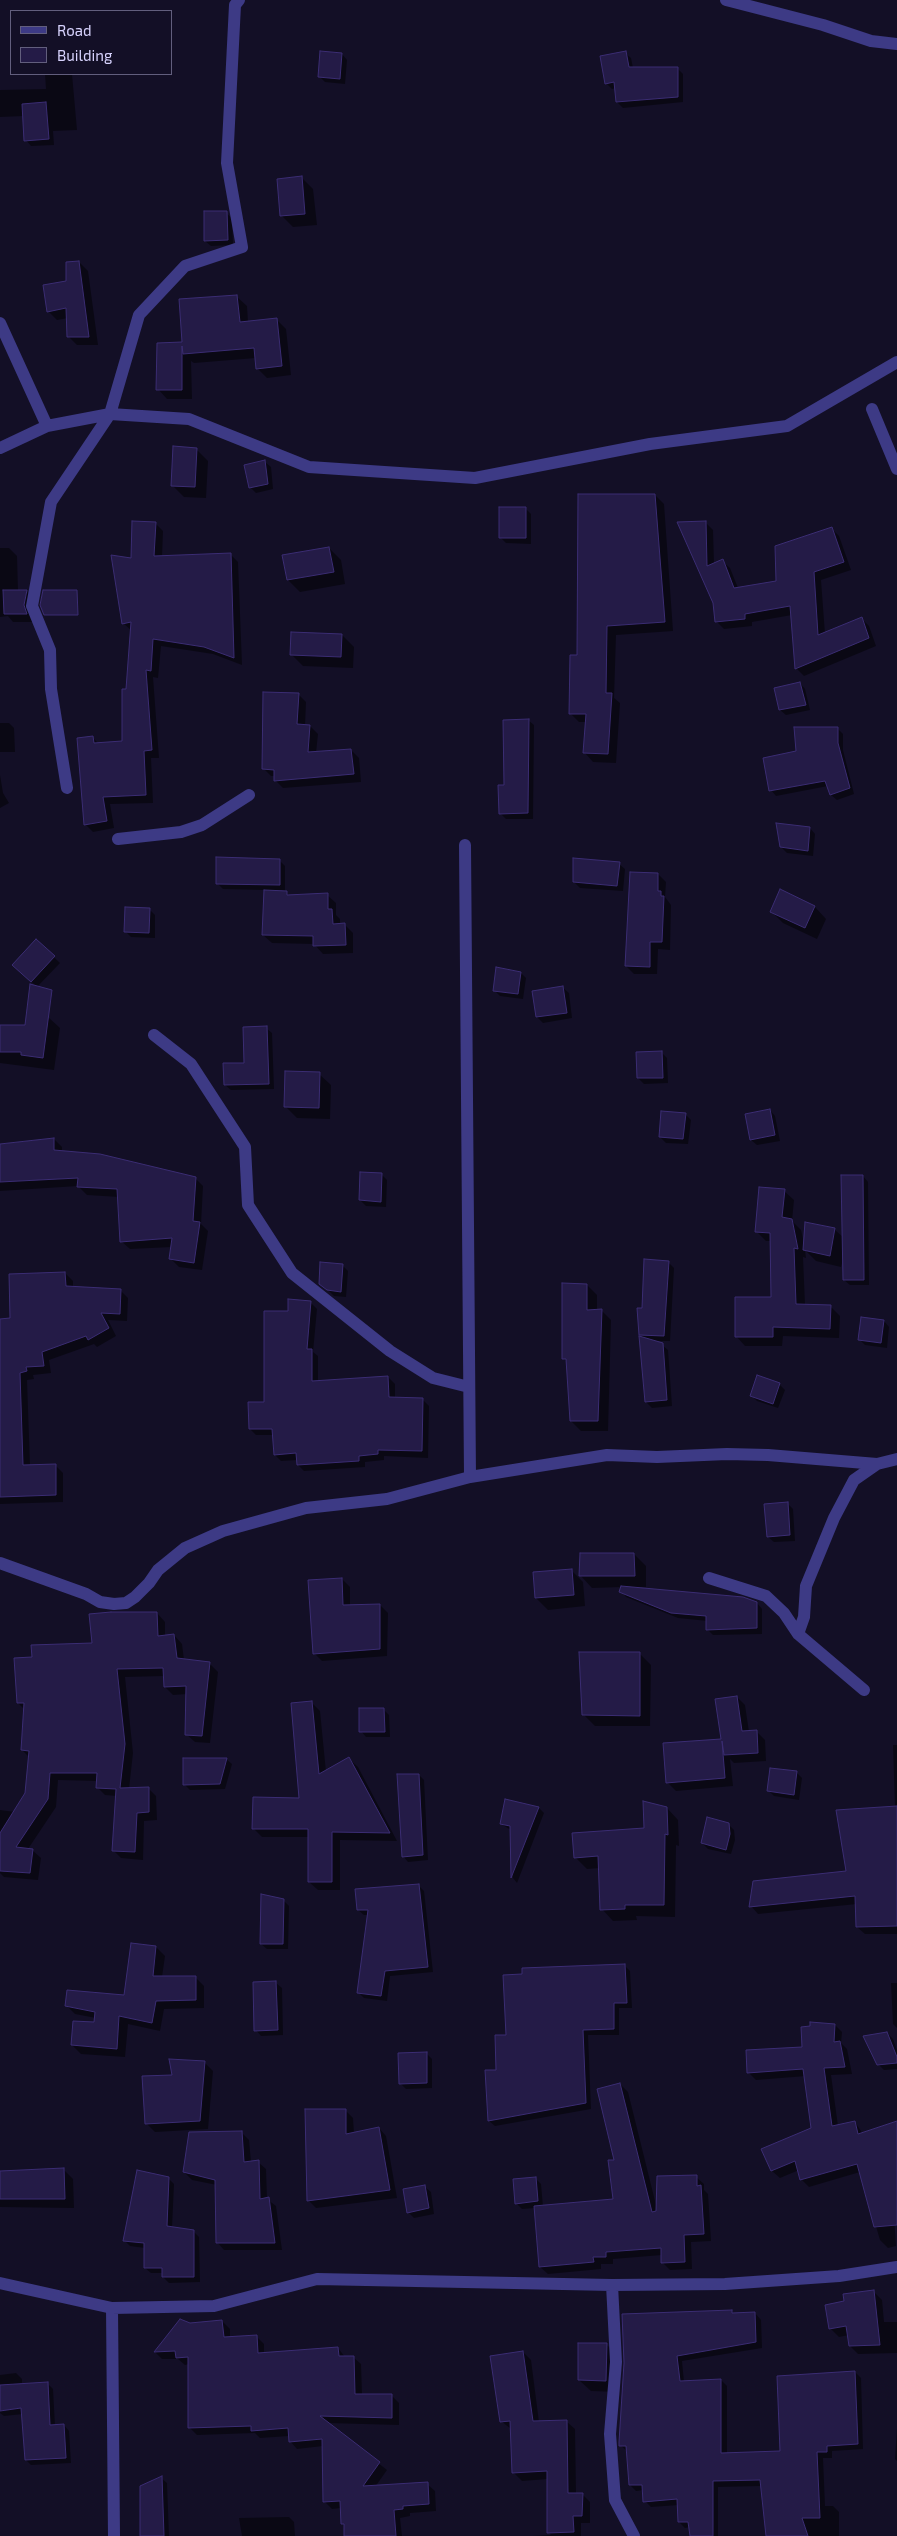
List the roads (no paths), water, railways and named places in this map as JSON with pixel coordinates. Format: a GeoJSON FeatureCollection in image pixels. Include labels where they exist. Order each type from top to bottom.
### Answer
{"type":"FeatureCollection","features":[{"type":"Feature","properties":{"kind":"street"},"geometry":{"type":"LineString","coordinates":[[67,788],[51,689],[50,650],[32,606],[51,502],[110,414],[139,315],[185,266],[242,247],[227,164],[235,5],[239,0]]}},
{"type":"Feature","properties":{"kind":"street"},"geometry":{"type":"LineString","coordinates":[[726,0],[824,25],[871,41],[897,44]]}},
{"type":"Feature","properties":{"kind":"street"},"geometry":{"type":"LineString","coordinates":[[0,323],[47,426]]}},
{"type":"Feature","properties":{"kind":"street"},"geometry":{"type":"LineString","coordinates":[[0,448],[47,426],[110,414],[189,419],[308,467],[475,478],[650,444],[787,426],[897,362]]}},
{"type":"Feature","properties":{"kind":"street"},"geometry":{"type":"LineString","coordinates":[[872,409],[897,469]]}},
{"type":"Feature","properties":{"kind":"street"},"geometry":{"type":"LineString","coordinates":[[118,839],[181,832],[202,825],[249,795]]}},
{"type":"Feature","properties":{"kind":"street"},"geometry":{"type":"LineString","coordinates":[[466,846],[470,1477]]}},
{"type":"Feature","properties":{"kind":"street"},"geometry":{"type":"LineString","coordinates":[[154,1035],[191,1064],[245,1147],[248,1205],[292,1272],[341,1314],[390,1351],[434,1378],[469,1387]]}},
{"type":"Feature","properties":{"kind":"street"},"geometry":{"type":"LineString","coordinates":[[0,1563],[86,1594],[100,1602],[126,1603],[150,1583],[158,1570],[185,1548],[223,1531],[306,1508],[387,1499],[470,1477],[607,1456],[658,1457],[768,1454],[876,1464],[897,1460]]}},
{"type":"Feature","properties":{"kind":"street"},"geometry":{"type":"LineString","coordinates":[[798,1634],[804,1617],[806,1586],[834,1518],[854,1480],[876,1464]]}},
{"type":"Feature","properties":{"kind":"street"},"geometry":{"type":"LineString","coordinates":[[709,1578],[766,1596],[784,1613],[798,1634],[864,1690]]}},
{"type":"Feature","properties":{"kind":"street"},"geometry":{"type":"LineString","coordinates":[[0,2283],[112,2308],[214,2306],[317,2279],[612,2286],[725,2284],[839,2276],[897,2267]]}},
{"type":"Feature","properties":{"kind":"street"},"geometry":{"type":"LineString","coordinates":[[612,2286],[616,2362],[610,2434],[615,2500],[634,2536]]}},
{"type":"Feature","properties":{"kind":"street"},"geometry":{"type":"LineString","coordinates":[[112,2308],[114,2536]]}}]}
